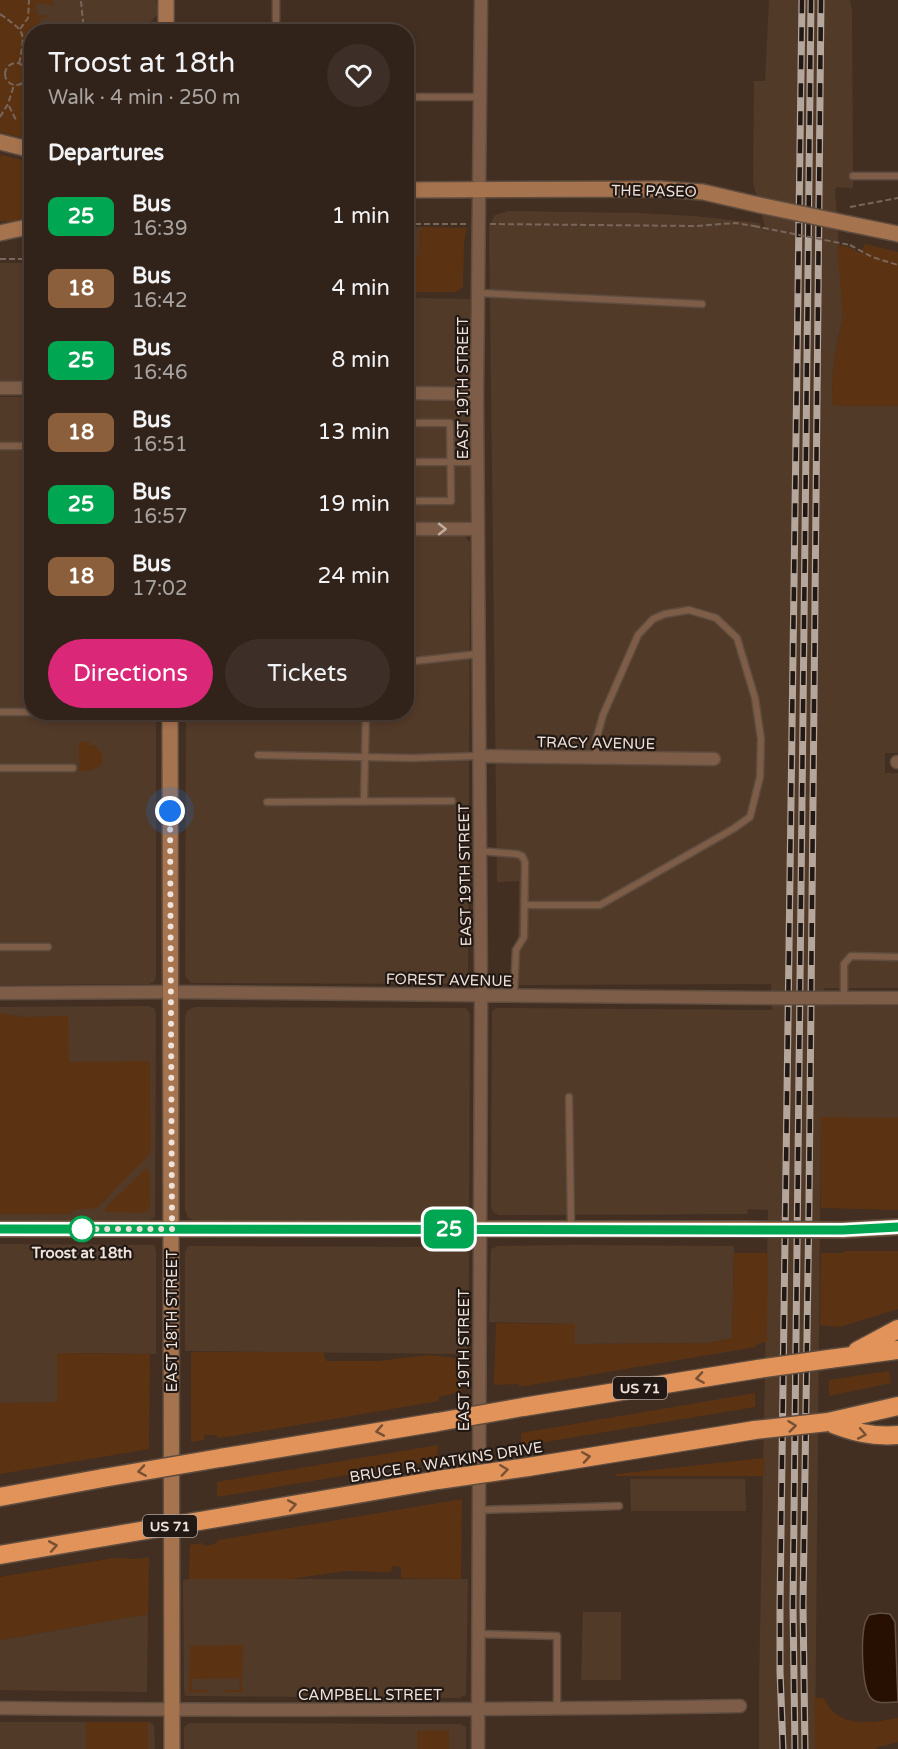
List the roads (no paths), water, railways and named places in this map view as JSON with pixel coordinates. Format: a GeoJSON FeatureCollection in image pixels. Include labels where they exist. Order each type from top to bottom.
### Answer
{"type":"FeatureCollection","features":[{"type":"Feature","properties":{"kind":"highway"},"geometry":{"type":"LineString","coordinates":[[848,1357],[898,1329]]}},
{"type":"Feature","properties":{"kind":"highway","name":"US 71"},"geometry":{"type":"LineString","coordinates":[[0,1497],[523,1407],[758,1369],[898,1350]]}},
{"type":"Feature","properties":{"kind":"highway","name":"BRUCE R. WATKINS DRIVE"},"geometry":{"type":"LineString","coordinates":[[0,1555],[438,1480],[755,1430],[828,1422],[898,1406]]}},
{"type":"Feature","properties":{"kind":"highway"},"geometry":{"type":"LineString","coordinates":[[828,1422],[868,1436],[898,1436]]}},
{"type":"Feature","properties":{"kind":"main road"},"geometry":{"type":"LineString","coordinates":[[166,0],[166,24]]}},
{"type":"Feature","properties":{"kind":"main road"},"geometry":{"type":"LineString","coordinates":[[0,142],[24,148]]}},
{"type":"Feature","properties":{"kind":"main road","name":"THE PASEO"},"geometry":{"type":"LineString","coordinates":[[414,190],[661,189],[703,192],[898,234]]}},
{"type":"Feature","properties":{"kind":"main road"},"geometry":{"type":"LineString","coordinates":[[7,232],[24,228]]}},
{"type":"Feature","properties":{"kind":"main road"},"geometry":{"type":"LineString","coordinates":[[7,232],[24,233]]}},
{"type":"Feature","properties":{"kind":"main road","name":"EAST 18TH STREET"},"geometry":{"type":"LineString","coordinates":[[170,720],[171,1749]]}},
{"type":"Feature","properties":{"kind":"main road"},"geometry":{"type":"LineString","coordinates":[[0,1229],[843,1230],[898,1227]]}},
{"type":"Feature","properties":{"kind":"street","name":"EAST 19TH STREET"},"geometry":{"type":"LineString","coordinates":[[478,1749],[481,995],[477,394],[482,97],[481,0]]}},
{"type":"Feature","properties":{"kind":"street"},"geometry":{"type":"LineString","coordinates":[[0,388],[24,388]]}},
{"type":"Feature","properties":{"kind":"street"},"geometry":{"type":"LineString","coordinates":[[414,393],[477,394]]}},
{"type":"Feature","properties":{"kind":"street"},"geometry":{"type":"LineString","coordinates":[[414,529],[478,530]]}},
{"type":"Feature","properties":{"kind":"street","name":"TRACY AVENUE"},"geometry":{"type":"LineString","coordinates":[[478,756],[714,759]]}},
{"type":"Feature","properties":{"kind":"street","name":"FOREST AVENUE"},"geometry":{"type":"LineString","coordinates":[[0,993],[171,992],[898,998]]}},
{"type":"Feature","properties":{"kind":"street","name":"CAMPBELL STREET"},"geometry":{"type":"LineString","coordinates":[[0,1707],[172,1710],[478,1710],[740,1706]]}},
{"type":"Feature","properties":{"kind":"lane"},"geometry":{"type":"LineString","coordinates":[[276,0],[276,24]]}},
{"type":"Feature","properties":{"kind":"lane"},"geometry":{"type":"LineString","coordinates":[[414,97],[482,97]]}},
{"type":"Feature","properties":{"kind":"lane"},"geometry":{"type":"LineString","coordinates":[[853,176],[898,176]]}},
{"type":"Feature","properties":{"kind":"lane"},"geometry":{"type":"LineString","coordinates":[[479,293],[702,304]]}},
{"type":"Feature","properties":{"kind":"lane"},"geometry":{"type":"LineString","coordinates":[[414,423],[450,423],[451,501],[414,501]]}},
{"type":"Feature","properties":{"kind":"lane"},"geometry":{"type":"LineString","coordinates":[[0,446],[24,446]]}},
{"type":"Feature","properties":{"kind":"lane"},"geometry":{"type":"LineString","coordinates":[[414,462],[478,462]]}},
{"type":"Feature","properties":{"kind":"lane"},"geometry":{"type":"LineString","coordinates":[[525,905],[600,905],[750,817],[760,777],[761,739],[755,698],[737,638],[716,618],[689,610],[665,614],[653,619],[638,635],[603,715],[596,740],[596,758]]}},
{"type":"Feature","properties":{"kind":"lane"},"geometry":{"type":"LineString","coordinates":[[414,661],[478,654]]}},
{"type":"Feature","properties":{"kind":"lane"},"geometry":{"type":"LineString","coordinates":[[0,712],[24,712]]}},
{"type":"Feature","properties":{"kind":"lane"},"geometry":{"type":"LineString","coordinates":[[364,801],[366,720]]}},
{"type":"Feature","properties":{"kind":"lane"},"geometry":{"type":"LineString","coordinates":[[258,755],[412,758],[478,756]]}},
{"type":"Feature","properties":{"kind":"lane"},"geometry":{"type":"LineString","coordinates":[[0,768],[73,768]]}},
{"type":"Feature","properties":{"kind":"lane"},"geometry":{"type":"LineString","coordinates":[[267,802],[452,801]]}},
{"type":"Feature","properties":{"kind":"lane"},"geometry":{"type":"LineString","coordinates":[[479,851],[522,856],[525,862],[524,937],[516,950],[514,995]]}},
{"type":"Feature","properties":{"kind":"lane"},"geometry":{"type":"LineString","coordinates":[[0,947],[48,947]]}},
{"type":"Feature","properties":{"kind":"lane"},"geometry":{"type":"LineString","coordinates":[[844,998],[844,964],[851,956],[898,957]]}},
{"type":"Feature","properties":{"kind":"lane"},"geometry":{"type":"LineString","coordinates":[[569,1096],[571,1229]]}},
{"type":"Feature","properties":{"kind":"lane"},"geometry":{"type":"LineString","coordinates":[[479,1510],[619,1506]]}},
{"type":"Feature","properties":{"kind":"lane"},"geometry":{"type":"LineString","coordinates":[[479,1634],[557,1636],[557,1709]]}},
{"type":"Feature","properties":{"kind":"railway"},"geometry":{"type":"LineString","coordinates":[[783,1749],[780,1605],[802,0]]}},
{"type":"Feature","properties":{"kind":"railway"},"geometry":{"type":"LineString","coordinates":[[795,1749],[793,1606],[811,0]]}},
{"type":"Feature","properties":{"kind":"railway"},"geometry":{"type":"LineString","coordinates":[[805,1749],[803,1605],[821,0]]}},
{"type":"Feature","properties":{"kind":"place","name":"Troost at 18th"},"geometry":{"type":"Point","coordinates":[82,1229]}}]}
